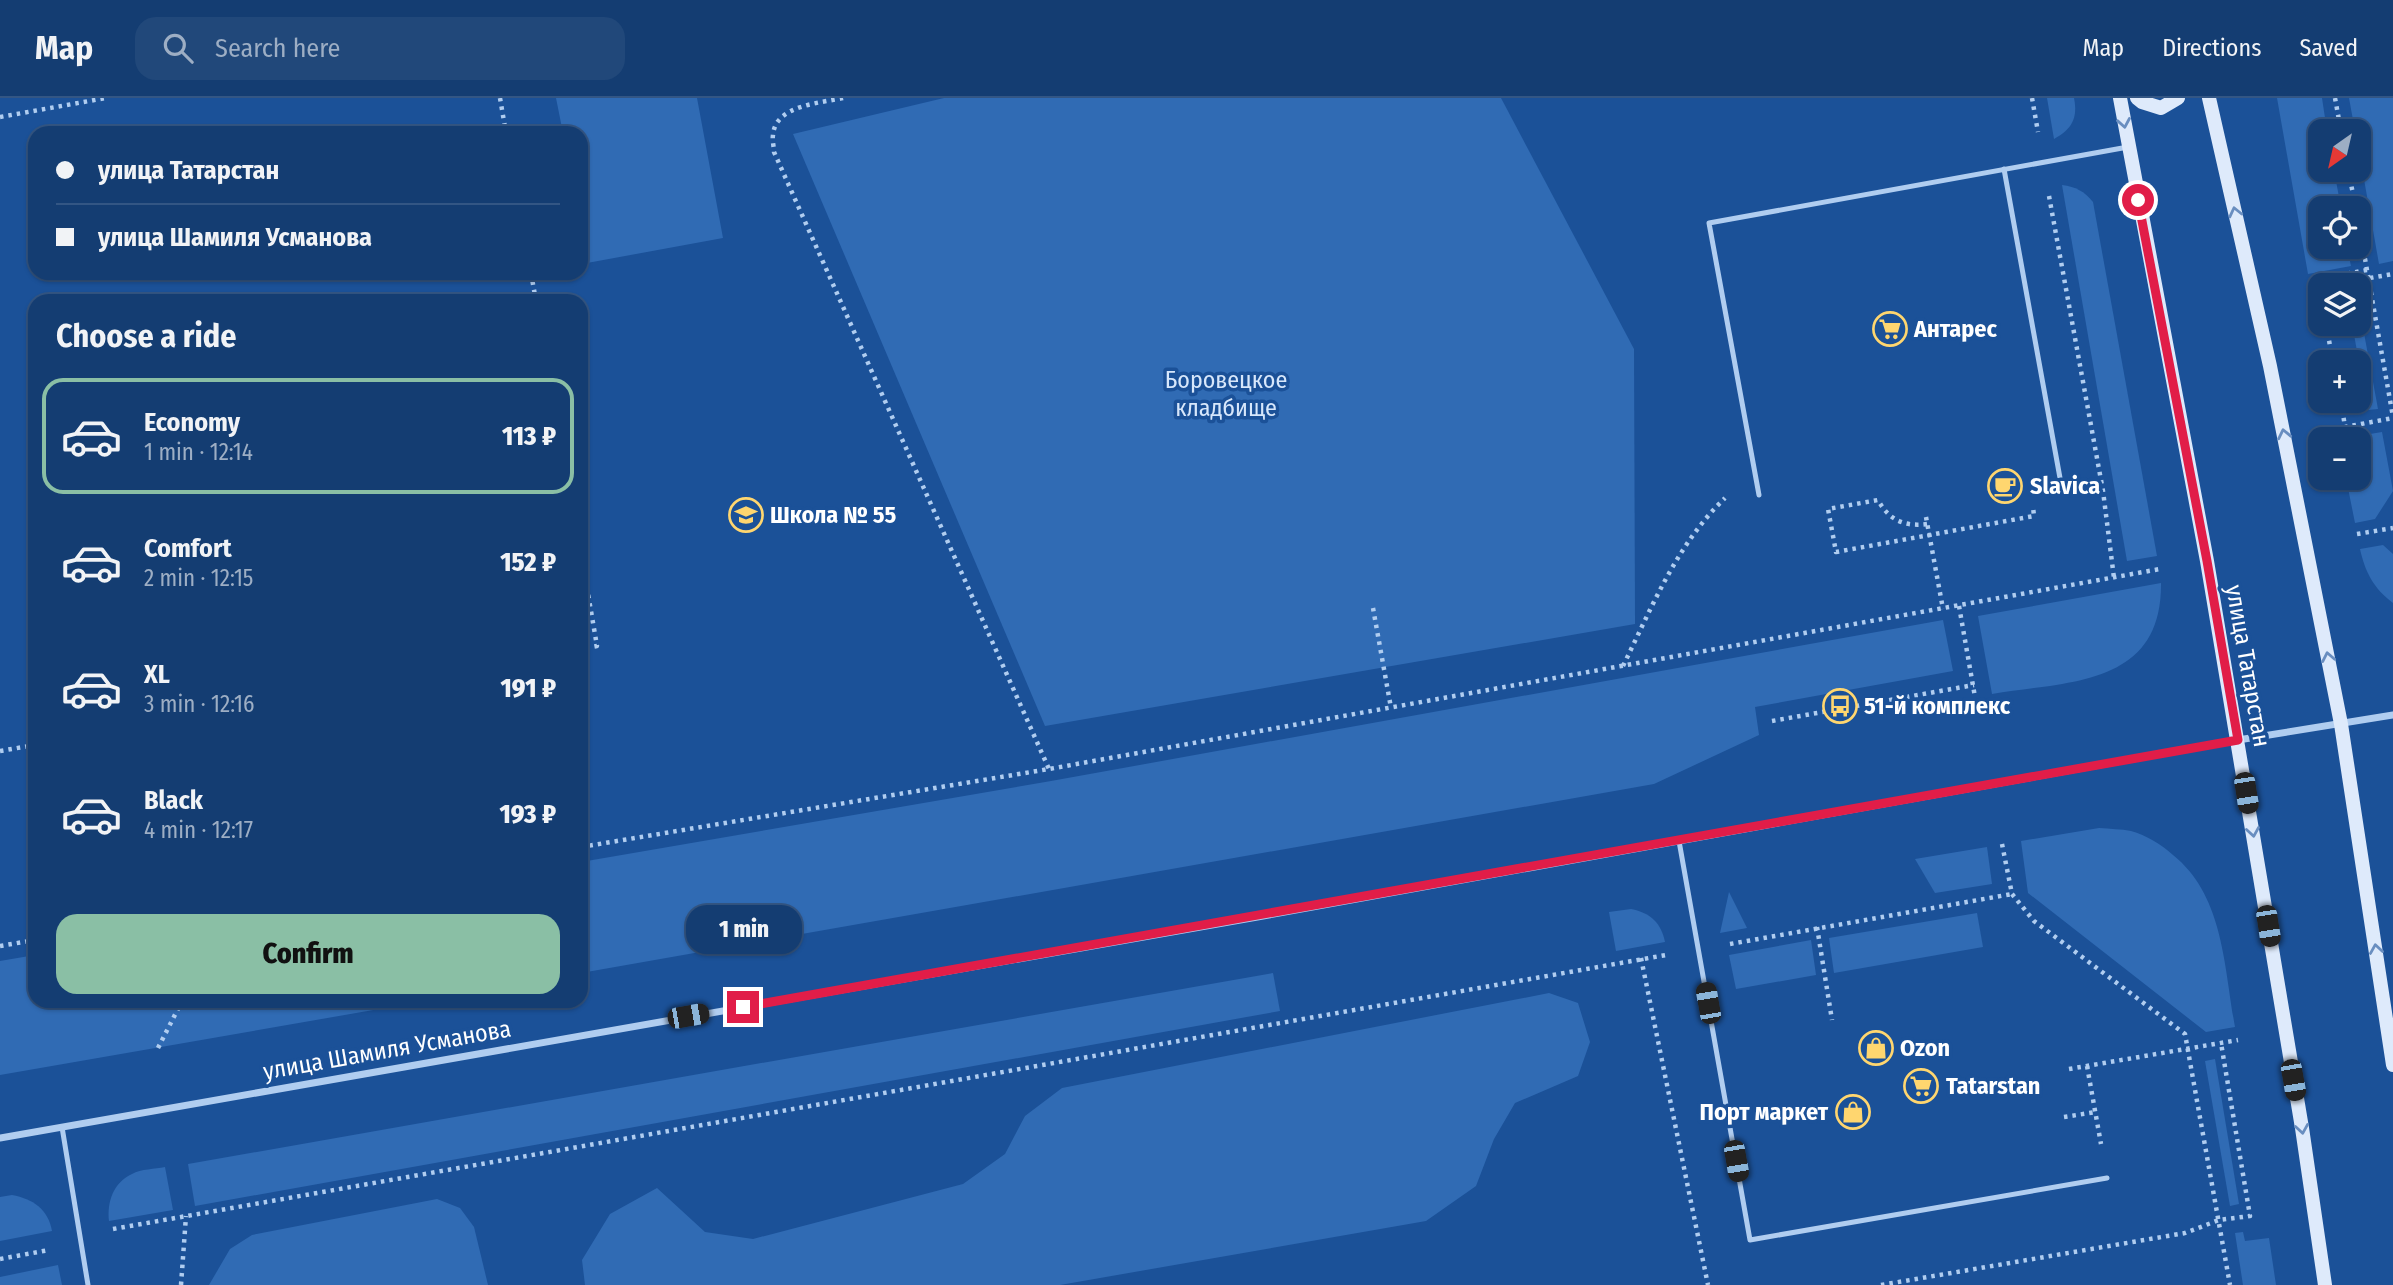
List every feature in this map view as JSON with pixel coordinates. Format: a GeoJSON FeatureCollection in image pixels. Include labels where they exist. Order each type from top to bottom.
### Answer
{"type":"FeatureCollection","features":[{"type":"Feature","properties":{"kind":"street","name":"улица Татарстан"},"geometry":{"type":"LineString","coordinates":[[2120,98],[2238,740],[2325,1285]]}},
{"type":"Feature","properties":{"kind":"street"},"geometry":{"type":"LineString","coordinates":[[2137,98],[2161,108],[2178,98]]}},
{"type":"Feature","properties":{"kind":"street"},"geometry":{"type":"LineString","coordinates":[[2208,98],[2270,366],[2341,724],[2393,1065]]}},
{"type":"Feature","properties":{"kind":"street","name":"улица Шамиля Усманова"},"geometry":{"type":"LineString","coordinates":[[0,1138],[2238,740],[2393,715]]}},
{"type":"Feature","properties":{"kind":"lane"},"geometry":{"type":"LineString","coordinates":[[1759,495],[1709,223],[2128,147]]}},
{"type":"Feature","properties":{"kind":"lane"},"geometry":{"type":"LineString","coordinates":[[2004,169],[2062,489]]}},
{"type":"Feature","properties":{"kind":"lane"},"geometry":{"type":"LineString","coordinates":[[1678,841],[1750,1240],[2107,1178]]}},
{"type":"Feature","properties":{"kind":"lane"},"geometry":{"type":"LineString","coordinates":[[61,1127],[88,1285]]}},
{"type":"Feature","properties":{"kind":"path"},"geometry":{"type":"LineString","coordinates":[[0,117],[106,98]]}},
{"type":"Feature","properties":{"kind":"path"},"geometry":{"type":"LineString","coordinates":[[500,98],[505,126]]}},
{"type":"Feature","properties":{"kind":"path"},"geometry":{"type":"LineString","coordinates":[[843,98],[791,110],[777,121],[773,135],[775,152],[1049,769]]}},
{"type":"Feature","properties":{"kind":"path"},"geometry":{"type":"LineString","coordinates":[[2335,98],[2339,119]]}},
{"type":"Feature","properties":{"kind":"path"},"geometry":{"type":"LineString","coordinates":[[2043,162],[2103,491],[2114,578]]}},
{"type":"Feature","properties":{"kind":"path"},"geometry":{"type":"LineString","coordinates":[[2366,259],[2369,273]]}},
{"type":"Feature","properties":{"kind":"path"},"geometry":{"type":"LineString","coordinates":[[2351,273],[2368,270]]}},
{"type":"Feature","properties":{"kind":"path"},"geometry":{"type":"LineString","coordinates":[[2371,278],[2393,274]]}},
{"type":"Feature","properties":{"kind":"path"},"geometry":{"type":"LineString","coordinates":[[2343,413],[2346,427],[2393,417],[2371,284]]}},
{"type":"Feature","properties":{"kind":"path"},"geometry":{"type":"LineString","coordinates":[[1927,524],[1914,526],[1892,518],[1883,510],[1878,500],[1828,509],[1836,552],[2034,516]]}},
{"type":"Feature","properties":{"kind":"path"},"geometry":{"type":"LineString","coordinates":[[1623,667],[1678,555],[1707,515]]}},
{"type":"Feature","properties":{"kind":"path"},"geometry":{"type":"LineString","coordinates":[[1926,517],[1943,609]]}},
{"type":"Feature","properties":{"kind":"path"},"geometry":{"type":"LineString","coordinates":[[2357,534],[2393,528]]}},
{"type":"Feature","properties":{"kind":"path"},"geometry":{"type":"LineString","coordinates":[[588,846],[1049,769],[2160,569]]}},
{"type":"Feature","properties":{"kind":"path"},"geometry":{"type":"LineString","coordinates":[[588,594],[597,646],[588,648]]}},
{"type":"Feature","properties":{"kind":"path"},"geometry":{"type":"LineString","coordinates":[[1959,606],[1975,696]]}},
{"type":"Feature","properties":{"kind":"path"},"geometry":{"type":"LineString","coordinates":[[1373,608],[1391,708]]}},
{"type":"Feature","properties":{"kind":"path"},"geometry":{"type":"LineString","coordinates":[[1772,721],[1974,685]]}},
{"type":"Feature","properties":{"kind":"path"},"geometry":{"type":"LineString","coordinates":[[0,751],[28,745]]}},
{"type":"Feature","properties":{"kind":"path"},"geometry":{"type":"LineString","coordinates":[[2002,844],[2011,894],[2034,921],[2185,1034],[2230,1285]]}},
{"type":"Feature","properties":{"kind":"path"},"geometry":{"type":"LineString","coordinates":[[0,1259],[55,1248],[81,1235],[2011,894]]}},
{"type":"Feature","properties":{"kind":"path"},"geometry":{"type":"LineString","coordinates":[[1817,928],[1832,1020]]}},
{"type":"Feature","properties":{"kind":"path"},"geometry":{"type":"LineString","coordinates":[[0,946],[28,941]]}},
{"type":"Feature","properties":{"kind":"path"},"geometry":{"type":"LineString","coordinates":[[1641,958],[1707,1285]]}},
{"type":"Feature","properties":{"kind":"path"},"geometry":{"type":"LineString","coordinates":[[158,1048],[178,1008]]}},
{"type":"Feature","properties":{"kind":"path"},"geometry":{"type":"LineString","coordinates":[[2069,1069],[2238,1040]]}},
{"type":"Feature","properties":{"kind":"path"},"geometry":{"type":"LineString","coordinates":[[1881,1285],[2185,1233],[2219,1220],[2250,1216],[2221,1043]]}},
{"type":"Feature","properties":{"kind":"path"},"geometry":{"type":"LineString","coordinates":[[2087,1066],[2107,1178]]}},
{"type":"Feature","properties":{"kind":"path"},"geometry":{"type":"LineString","coordinates":[[2064,1117],[2096,1112]]}},
{"type":"Feature","properties":{"kind":"path"},"geometry":{"type":"LineString","coordinates":[[181,1285],[186,1216]]}},
{"type":"Feature","properties":{"kind":"green space"},"geometry":{"type":"Polygon","coordinates":[[[556,98],[697,98],[723,238],[588,263],[588,126],[562,126],[556,98]]]}},
{"type":"Feature","properties":{"kind":"green space","name":"Боровецкое кладбище"},"geometry":{"type":"Polygon","coordinates":[[[944,98],[1501,98],[1634,349],[1635,624],[1045,726],[793,134],[944,98]]]}},
{"type":"Feature","properties":{"kind":"green space"},"geometry":{"type":"Polygon","coordinates":[[[2047,98],[2074,98],[2072,122],[2054,139],[2047,98]]]}},
{"type":"Feature","properties":{"kind":"green space"},"geometry":{"type":"Polygon","coordinates":[[[2277,98],[2322,98],[2325,119],[2308,119],[2308,182],[2336,182],[2339,196],[2308,196],[2308,259],[2350,259],[2351,266],[2308,274],[2277,98]]]}},
{"type":"Feature","properties":{"kind":"green space"},"geometry":{"type":"Polygon","coordinates":[[[2349,98],[2393,98],[2393,261],[2379,264],[2371,219],[2371,196],[2367,196],[2364,182],[2371,182],[2371,119],[2353,119],[2349,98]]]}},
{"type":"Feature","properties":{"kind":"green space"},"geometry":{"type":"Polygon","coordinates":[[[2062,185],[2079,190],[2093,202],[2157,556],[2127,561],[2062,185]]]}},
{"type":"Feature","properties":{"kind":"green space"},"geometry":{"type":"Polygon","coordinates":[[[2354,336],[2365,336],[2367,350],[2357,350],[2354,336]]]}},
{"type":"Feature","properties":{"kind":"green space"},"geometry":{"type":"Polygon","coordinates":[[[2371,371],[2378,409],[2371,410],[2371,371]]]}},
{"type":"Feature","properties":{"kind":"green space"},"geometry":{"type":"Polygon","coordinates":[[[2382,432],[2393,491],[2375,519],[2355,523],[2348,490],[2371,490],[2371,434],[2382,432]]]}},
{"type":"Feature","properties":{"kind":"green space"},"geometry":{"type":"Polygon","coordinates":[[[2383,545],[2393,554],[2393,603],[2371,579],[2360,549],[2383,545]]]}},
{"type":"Feature","properties":{"kind":"green space"},"geometry":{"type":"Polygon","coordinates":[[[2161,583],[2157,617],[2146,642],[2128,660],[2106,672],[2080,680],[1992,694],[1978,616],[2161,583]]]}},
{"type":"Feature","properties":{"kind":"green space"},"geometry":{"type":"Polygon","coordinates":[[[1943,620],[1953,671],[1755,707],[1759,735],[1654,784],[588,972],[588,861],[1051,781],[1943,620]]]}},
{"type":"Feature","properties":{"kind":"green space"},"geometry":{"type":"Polygon","coordinates":[[[2099,828],[2131,831],[2159,844],[2190,872],[2203,891],[2219,934],[2235,1027],[2206,1032],[2028,893],[2021,841],[2099,828]]]}},
{"type":"Feature","properties":{"kind":"green space"},"geometry":{"type":"Polygon","coordinates":[[[1987,847],[1992,884],[1935,893],[1915,859],[1987,847]]]}},
{"type":"Feature","properties":{"kind":"green space"},"geometry":{"type":"Polygon","coordinates":[[[1729,892],[1747,928],[1720,933],[1729,892]]]}},
{"type":"Feature","properties":{"kind":"green space"},"geometry":{"type":"Polygon","coordinates":[[[1631,909],[1654,920],[1661,929],[1665,942],[1616,951],[1609,912],[1631,909]]]}},
{"type":"Feature","properties":{"kind":"green space"},"geometry":{"type":"Polygon","coordinates":[[[1977,913],[1983,947],[1834,973],[1829,938],[1977,913]]]}},
{"type":"Feature","properties":{"kind":"green space"},"geometry":{"type":"Polygon","coordinates":[[[1811,940],[1816,975],[1736,989],[1729,955],[1811,940]]]}},
{"type":"Feature","properties":{"kind":"green space"},"geometry":{"type":"Polygon","coordinates":[[[28,956],[28,1008],[385,1008],[0,1075],[0,961],[28,956]]]}},
{"type":"Feature","properties":{"kind":"green space"},"geometry":{"type":"Polygon","coordinates":[[[1273,973],[1280,1011],[195,1206],[188,1164],[1273,973]]]}},
{"type":"Feature","properties":{"kind":"green space"},"geometry":{"type":"Polygon","coordinates":[[[1549,993],[1578,1003],[1590,1042],[1578,1076],[1515,1103],[1494,1139],[1476,1186],[1426,1221],[1060,1285],[585,1285],[582,1260],[610,1214],[657,1188],[705,1232],[753,1239],[963,1184],[1005,1154],[1025,1116],[1062,1088],[1549,993]]]}},
{"type":"Feature","properties":{"kind":"green space"},"geometry":{"type":"Polygon","coordinates":[[[2215,1059],[2239,1204],[2230,1206],[2205,1061],[2215,1059]]]}},
{"type":"Feature","properties":{"kind":"green space"},"geometry":{"type":"Polygon","coordinates":[[[165,1167],[173,1210],[109,1221],[110,1200],[120,1182],[136,1172],[165,1167]]]}},
{"type":"Feature","properties":{"kind":"green space"},"geometry":{"type":"Polygon","coordinates":[[[12,1195],[27,1199],[38,1206],[47,1217],[52,1231],[0,1241],[0,1197],[12,1195]]]}},
{"type":"Feature","properties":{"kind":"green space"},"geometry":{"type":"Polygon","coordinates":[[[437,1199],[460,1208],[474,1227],[488,1285],[209,1285],[230,1249],[252,1235],[437,1199]]]}},
{"type":"Feature","properties":{"kind":"green space"},"geometry":{"type":"Polygon","coordinates":[[[2243,1232],[2245,1241],[2269,1238],[2276,1285],[2243,1285],[2235,1233],[2243,1232]]]}},
{"type":"Feature","properties":{"kind":"green space"},"geometry":{"type":"Polygon","coordinates":[[[58,1265],[62,1285],[0,1285],[0,1277],[58,1265]]]}},
{"type":"Feature","properties":{"kind":"place","name":"Антарес"},"geometry":{"type":"Point","coordinates":[1890,329]}},
{"type":"Feature","properties":{"kind":"place","name":"Slavica"},"geometry":{"type":"Point","coordinates":[2005,486]}},
{"type":"Feature","properties":{"kind":"place","name":"Школа № 55"},"geometry":{"type":"Point","coordinates":[746,515]}},
{"type":"Feature","properties":{"kind":"place","name":"51-й комплекс"},"geometry":{"type":"Point","coordinates":[1840,706]}},
{"type":"Feature","properties":{"kind":"place","name":"Ozon"},"geometry":{"type":"Point","coordinates":[1876,1048]}},
{"type":"Feature","properties":{"kind":"place","name":"Tatarstan"},"geometry":{"type":"Point","coordinates":[1921,1086]}},
{"type":"Feature","properties":{"kind":"place","name":"Порт маркет"},"geometry":{"type":"Point","coordinates":[1853,1112]}},
{"type":"Feature","properties":{"kind":"route"},"geometry":{"type":"LineString","coordinates":[[743,1007],[2238,740],[2207,561],[2138,200]]}}]}
